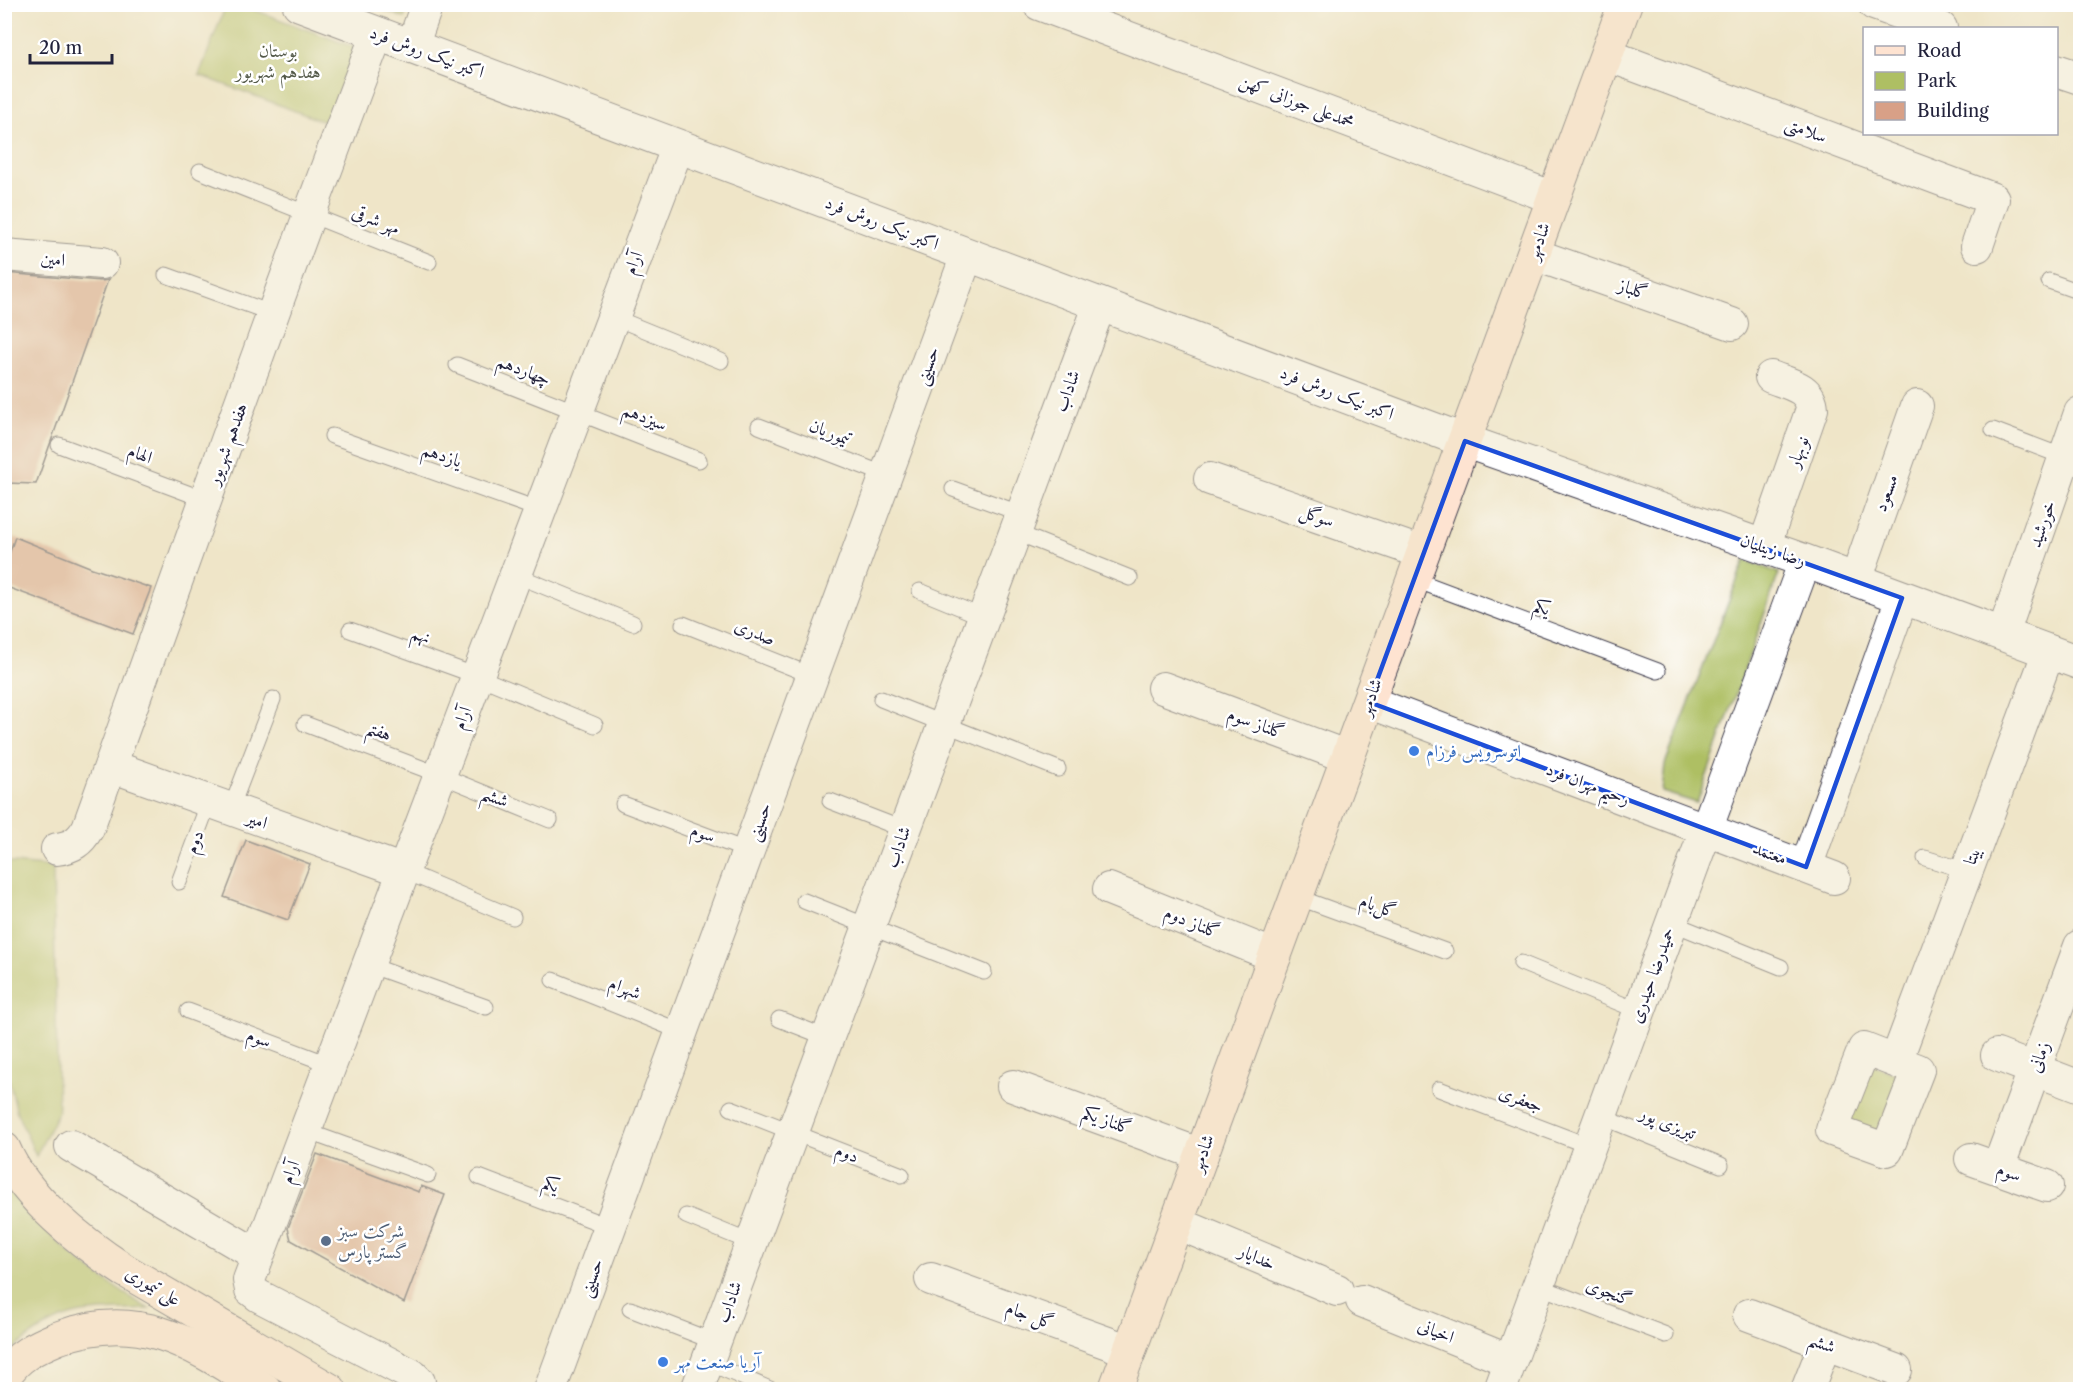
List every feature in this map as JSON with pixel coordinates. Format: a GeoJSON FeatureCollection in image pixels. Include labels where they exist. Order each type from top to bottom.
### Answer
{"type":"FeatureCollection","features":[{"type":"Feature","properties":{"kind":"main road","name":"شادمهر"},"geometry":{"type":"LineString","coordinates":[[1115,1389],[1625,4]]}},
{"type":"Feature","properties":{"kind":"main road","name":"علی تیموری"},"geometry":{"type":"LineString","coordinates":[[4,1149],[27,1185],[46,1207],[67,1229],[93,1250],[330,1389]]}},
{"type":"Feature","properties":{"kind":"main road","name":"علی تیموری"},"geometry":{"type":"LineString","coordinates":[[4,1377],[16,1361],[33,1349],[75,1331],[120,1326],[143,1328],[165,1334],[223,1363],[265,1389]]}},
{"type":"Feature","properties":{"kind":"street","name":"اکبر نیک روش فرد"},"geometry":{"type":"LineString","coordinates":[[299,4],[1465,441]]}},
{"type":"Feature","properties":{"kind":"street"},"geometry":{"type":"LineString","coordinates":[[412,47],[427,4]]}},
{"type":"Feature","properties":{"kind":"street","name":"محمدعلی جوزانی کهن"},"geometry":{"type":"LineString","coordinates":[[1039,4],[1554,198]]}},
{"type":"Feature","properties":{"kind":"street"},"geometry":{"type":"LineString","coordinates":[[1874,4],[1938,27]]}},
{"type":"Feature","properties":{"kind":"street","name":"هفدهم شهریور"},"geometry":{"type":"LineString","coordinates":[[62,848],[83,837],[88,828],[308,214],[377,34]]}},
{"type":"Feature","properties":{"kind":"street","name":"سلامتی"},"geometry":{"type":"LineString","coordinates":[[1607,55],[1993,200],[1977,246]]}},
{"type":"Feature","properties":{"kind":"street"},"geometry":{"type":"LineString","coordinates":[[2058,71],[2080,78]]}},
{"type":"Feature","properties":{"kind":"street","name":"آرام"},"geometry":{"type":"LineString","coordinates":[[419,1389],[419,1382],[412,1375],[251,1290],[249,1280],[678,146]]}},
{"type":"Feature","properties":{"kind":"street","name":"گلباز"},"geometry":{"type":"LineString","coordinates":[[1533,254],[1732,324]]}},
{"type":"Feature","properties":{"kind":"street","name":"امین"},"geometry":{"type":"LineString","coordinates":[[4,255],[102,262]]}},
{"type":"Feature","properties":{"kind":"street","name":"حسینی"},"geometry":{"type":"LineString","coordinates":[[550,1389],[968,255]]}},
{"type":"Feature","properties":{"kind":"street","name":"شاداب"},"geometry":{"type":"LineString","coordinates":[[706,1364],[1100,304]]}},
{"type":"Feature","properties":{"kind":"street","name":"نوبهار"},"geometry":{"type":"LineString","coordinates":[[1764,547],[1812,409],[1812,400],[1804,390],[1772,377]]}},
{"type":"Feature","properties":{"kind":"street","name":"مسعود"},"geometry":{"type":"LineString","coordinates":[[1856,580],[1917,406]]}},
{"type":"Feature","properties":{"kind":"street","name":"خورشید"},"geometry":{"type":"LineString","coordinates":[[2004,634],[2073,460],[2080,413]]}},
{"type":"Feature","properties":{"kind":"street","name":"رضا زینلیان"},"geometry":{"type":"LineString","coordinates":[[1465,441],[1805,561],[2080,663]]}},
{"type":"Feature","properties":{"kind":"street","name":"سوگل"},"geometry":{"type":"LineString","coordinates":[[1210,479],[1418,566]]}},
{"type":"Feature","properties":{"kind":"street","name":"حمیدرضا حیدری"},"geometry":{"type":"LineString","coordinates":[[1505,1375],[1805,561]]}},
{"type":"Feature","properties":{"kind":"street"},"geometry":{"type":"LineString","coordinates":[[1806,867],[1902,598]]}},
{"type":"Feature","properties":{"kind":"street","name":"بیتا"},"geometry":{"type":"LineString","coordinates":[[1896,1061],[2049,651]]}},
{"type":"Feature","properties":{"kind":"street","name":"گلناز سوم"},"geometry":{"type":"LineString","coordinates":[[1163,688],[1348,757]]}},
{"type":"Feature","properties":{"kind":"street","name":"رحیم مهران فرد"},"geometry":{"type":"LineString","coordinates":[[1369,702],[1706,829]]}},
{"type":"Feature","properties":{"kind":"street","name":"امیر"},"geometry":{"type":"LineString","coordinates":[[111,766],[404,871]]}},
{"type":"Feature","properties":{"kind":"street","name":"معتمد"},"geometry":{"type":"LineString","coordinates":[[1706,829],[1834,878]]}},
{"type":"Feature","properties":{"kind":"street","name":"گلناز دوم"},"geometry":{"type":"LineString","coordinates":[[1109,889],[1275,956]]}},
{"type":"Feature","properties":{"kind":"street","name":"زمانی"},"geometry":{"type":"LineString","coordinates":[[1984,1163],[2035,1069],[2080,946]]}},
{"type":"Feature","properties":{"kind":"street"},"geometry":{"type":"LineString","coordinates":[[1997,1055],[2080,1087]]}},
{"type":"Feature","properties":{"kind":"street","name":"گلناز یکم"},"geometry":{"type":"LineString","coordinates":[[1013,1086],[1202,1155]]}},
{"type":"Feature","properties":{"kind":"street"},"geometry":{"type":"LineString","coordinates":[[71,1146],[257,1255]]}},
{"type":"Feature","properties":{"kind":"street","name":"سوم"},"geometry":{"type":"LineString","coordinates":[[1984,1163],[2047,1186]]}},
{"type":"Feature","properties":{"kind":"street","name":"خدایار"},"geometry":{"type":"LineString","coordinates":[[1177,1223],[1350,1295]]}},
{"type":"Feature","properties":{"kind":"street","name":"گل جام"},"geometry":{"type":"LineString","coordinates":[[931,1279],[1130,1351]]}},
{"type":"Feature","properties":{"kind":"street","name":"اخیانی"},"geometry":{"type":"LineString","coordinates":[[1350,1295],[1505,1375]]}},
{"type":"Feature","properties":{"kind":"street","name":"ششم"},"geometry":{"type":"LineString","coordinates":[[1749,1315],[1896,1370]]}},
{"type":"Feature","properties":{"kind":"street"},"geometry":{"type":"LineString","coordinates":[[1807,1389],[1825,1344]]}},
{"type":"Feature","properties":{"kind":"lane","name":"مهر شرقی"},"geometry":{"type":"LineString","coordinates":[[200,171],[429,262]]}},
{"type":"Feature","properties":{"kind":"lane"},"geometry":{"type":"LineString","coordinates":[[166,275],[274,314]]}},
{"type":"Feature","properties":{"kind":"lane"},"geometry":{"type":"LineString","coordinates":[[2049,282],[2080,292]]}},
{"type":"Feature","properties":{"kind":"lane"},"geometry":{"type":"LineString","coordinates":[[613,317],[721,361]]}},
{"type":"Feature","properties":{"kind":"lane","name":"چهاردهم"},"geometry":{"type":"LineString","coordinates":[[456,365],[578,411]]}},
{"type":"Feature","properties":{"kind":"lane","name":"سیزدهم"},"geometry":{"type":"LineString","coordinates":[[578,411],[699,460]]}},
{"type":"Feature","properties":{"kind":"lane","name":"تیموریان"},"geometry":{"type":"LineString","coordinates":[[759,426],[886,475]]}},
{"type":"Feature","properties":{"kind":"lane"},"geometry":{"type":"LineString","coordinates":[[1993,430],[2073,460]]}},
{"type":"Feature","properties":{"kind":"lane","name":"یازدهم"},"geometry":{"type":"LineString","coordinates":[[332,436],[540,510]]}},
{"type":"Feature","properties":{"kind":"lane","name":"الهام"},"geometry":{"type":"LineString","coordinates":[[59,445],[206,500]]}},
{"type":"Feature","properties":{"kind":"lane"},"geometry":{"type":"LineString","coordinates":[[953,489],[1130,578]]}},
{"type":"Feature","properties":{"kind":"lane","name":"یکم"},"geometry":{"type":"LineString","coordinates":[[1418,566],[1658,671]]}},
{"type":"Feature","properties":{"kind":"lane"},"geometry":{"type":"LineString","coordinates":[[516,575],[633,623]]}},
{"type":"Feature","properties":{"kind":"lane"},"geometry":{"type":"LineString","coordinates":[[920,591],[983,617]]}},
{"type":"Feature","properties":{"kind":"lane","name":"صدری"},"geometry":{"type":"LineString","coordinates":[[682,624],[813,676]]}},
{"type":"Feature","properties":{"kind":"lane","name":"نهم"},"geometry":{"type":"LineString","coordinates":[[350,630],[477,676],[595,725]]}},
{"type":"Feature","properties":{"kind":"lane"},"geometry":{"type":"LineString","coordinates":[[220,806],[273,699]]}},
{"type":"Feature","properties":{"kind":"lane"},"geometry":{"type":"LineString","coordinates":[[881,699],[1058,769]]}},
{"type":"Feature","properties":{"kind":"lane","name":"هفتم"},"geometry":{"type":"LineString","coordinates":[[305,724],[440,775]]}},
{"type":"Feature","properties":{"kind":"lane","name":"ششم"},"geometry":{"type":"LineString","coordinates":[[440,775],[550,820]]}},
{"type":"Feature","properties":{"kind":"lane"},"geometry":{"type":"LineString","coordinates":[[830,801],[905,830]]}},
{"type":"Feature","properties":{"kind":"lane","name":"سوم"},"geometry":{"type":"LineString","coordinates":[[623,804],[748,850]]}},
{"type":"Feature","properties":{"kind":"lane","name":"دوم"},"geometry":{"type":"LineString","coordinates":[[179,882],[220,806]]}},
{"type":"Feature","properties":{"kind":"lane"},"geometry":{"type":"LineString","coordinates":[[1925,858],[1967,871]]}},
{"type":"Feature","properties":{"kind":"lane"},"geometry":{"type":"LineString","coordinates":[[404,871],[513,917]]}},
{"type":"Feature","properties":{"kind":"lane","name":"گل‌بام"},"geometry":{"type":"LineString","coordinates":[[1297,897],[1445,951]]}},
{"type":"Feature","properties":{"kind":"lane"},"geometry":{"type":"LineString","coordinates":[[804,901],[984,972]]}},
{"type":"Feature","properties":{"kind":"lane"},"geometry":{"type":"LineString","coordinates":[[1672,923],[1781,967]]}},
{"type":"Feature","properties":{"kind":"lane"},"geometry":{"type":"LineString","coordinates":[[1521,963],[1639,1011]]}},
{"type":"Feature","properties":{"kind":"lane"},"geometry":{"type":"LineString","coordinates":[[369,965],[486,1007]]}},
{"type":"Feature","properties":{"kind":"lane","name":"شهرام"},"geometry":{"type":"LineString","coordinates":[[553,980],[682,1032]]}},
{"type":"Feature","properties":{"kind":"lane","name":"سوم"},"geometry":{"type":"LineString","coordinates":[[188,1011],[331,1065]]}},
{"type":"Feature","properties":{"kind":"lane"},"geometry":{"type":"LineString","coordinates":[[779,1019],[828,1038]]}},
{"type":"Feature","properties":{"kind":"lane","name":"جعفری"},"geometry":{"type":"LineString","coordinates":[[1439,1089],[1589,1146]]}},
{"type":"Feature","properties":{"kind":"lane","name":"دوم"},"geometry":{"type":"LineString","coordinates":[[731,1108],[902,1175]]}},
{"type":"Feature","properties":{"kind":"lane","name":"تبریزی‌ پور"},"geometry":{"type":"LineString","coordinates":[[1600,1116],[1721,1165]]}},
{"type":"Feature","properties":{"kind":"lane"},"geometry":{"type":"LineString","coordinates":[[306,1131],[428,1174]]}},
{"type":"Feature","properties":{"kind":"lane","name":"یکم"},"geometry":{"type":"LineString","coordinates":[[479,1177],[610,1227]]}},
{"type":"Feature","properties":{"kind":"lane"},"geometry":{"type":"LineString","coordinates":[[686,1216],[752,1243]]}},
{"type":"Feature","properties":{"kind":"lane","name":"گنجوی"},"geometry":{"type":"LineString","coordinates":[[1538,1286],[1666,1335]]}},
{"type":"Feature","properties":{"kind":"lane"},"geometry":{"type":"LineString","coordinates":[[630,1309],[706,1364],[772,1389]]}},
{"type":"Feature","properties":{"kind":"path"},"geometry":{"type":"LineString","coordinates":[[4,666],[6,687],[4,687]]}},
{"type":"Feature","properties":{"kind":"highlighted area"},"geometry":{"type":"Polygon","coordinates":[[[1465,441],[1902,598],[1806,867],[1369,702],[1465,441]]]}},
{"type":"Feature","properties":{"kind":"green space"},"geometry":{"type":"Polygon","coordinates":[[[368,4],[409,4],[409,5],[404,18],[368,4]]]}},
{"type":"Feature","properties":{"kind":"green space","name":"بوستان هفدهم شهریور"},"geometry":{"type":"Polygon","coordinates":[[[226,5],[241,5],[356,48],[327,123],[199,75],[226,5]]]}},
{"type":"Feature","properties":{"kind":"green space"},"geometry":{"type":"Polygon","coordinates":[[[1745,560],[1779,573],[1697,803],[1662,792],[1665,764],[1745,560]]]}},
{"type":"Feature","properties":{"kind":"green space"},"geometry":{"type":"Polygon","coordinates":[[[4,862],[53,867],[58,1112],[36,1156],[17,1113],[5,1064],[4,862]]]}},
{"type":"Feature","properties":{"kind":"green space"},"geometry":{"type":"Polygon","coordinates":[[[1869,1063],[1908,1079],[1883,1139],[1846,1124],[1869,1063]]]}},
{"type":"Feature","properties":{"kind":"green space"},"geometry":{"type":"Polygon","coordinates":[[[5,1183],[37,1222],[71,1254],[107,1282],[149,1309],[92,1312],[63,1318],[20,1343],[5,1356],[5,1183]]]}},
{"type":"Feature","properties":{"kind":"building"},"geometry":{"type":"Polygon","coordinates":[[[4,273],[108,280],[36,484],[6,483],[4,273]]]}},
{"type":"Feature","properties":{"kind":"building"},"geometry":{"type":"Polygon","coordinates":[[[15,537],[92,568],[151,588],[133,634],[4,586],[4,569],[15,537]]]}},
{"type":"Feature","properties":{"kind":"building"},"geometry":{"type":"Polygon","coordinates":[[[246,840],[310,864],[288,920],[224,897],[246,840]]]}},
{"type":"Feature","properties":{"kind":"building"},"geometry":{"type":"Polygon","coordinates":[[[317,1154],[419,1192],[421,1186],[445,1195],[404,1303],[291,1240],[288,1228],[317,1154]]]}},
{"type":"Feature","properties":{"kind":"place","name":"اتوسرویس فرزام"},"geometry":{"type":"Point","coordinates":[1414,751]}},
{"type":"Feature","properties":{"kind":"place","name":"شرکت سبز گستر پارس"},"geometry":{"type":"Point","coordinates":[326,1241]}},
{"type":"Feature","properties":{"kind":"place","name":"آریا صنعت مهر"},"geometry":{"type":"Point","coordinates":[663,1362]}}]}
